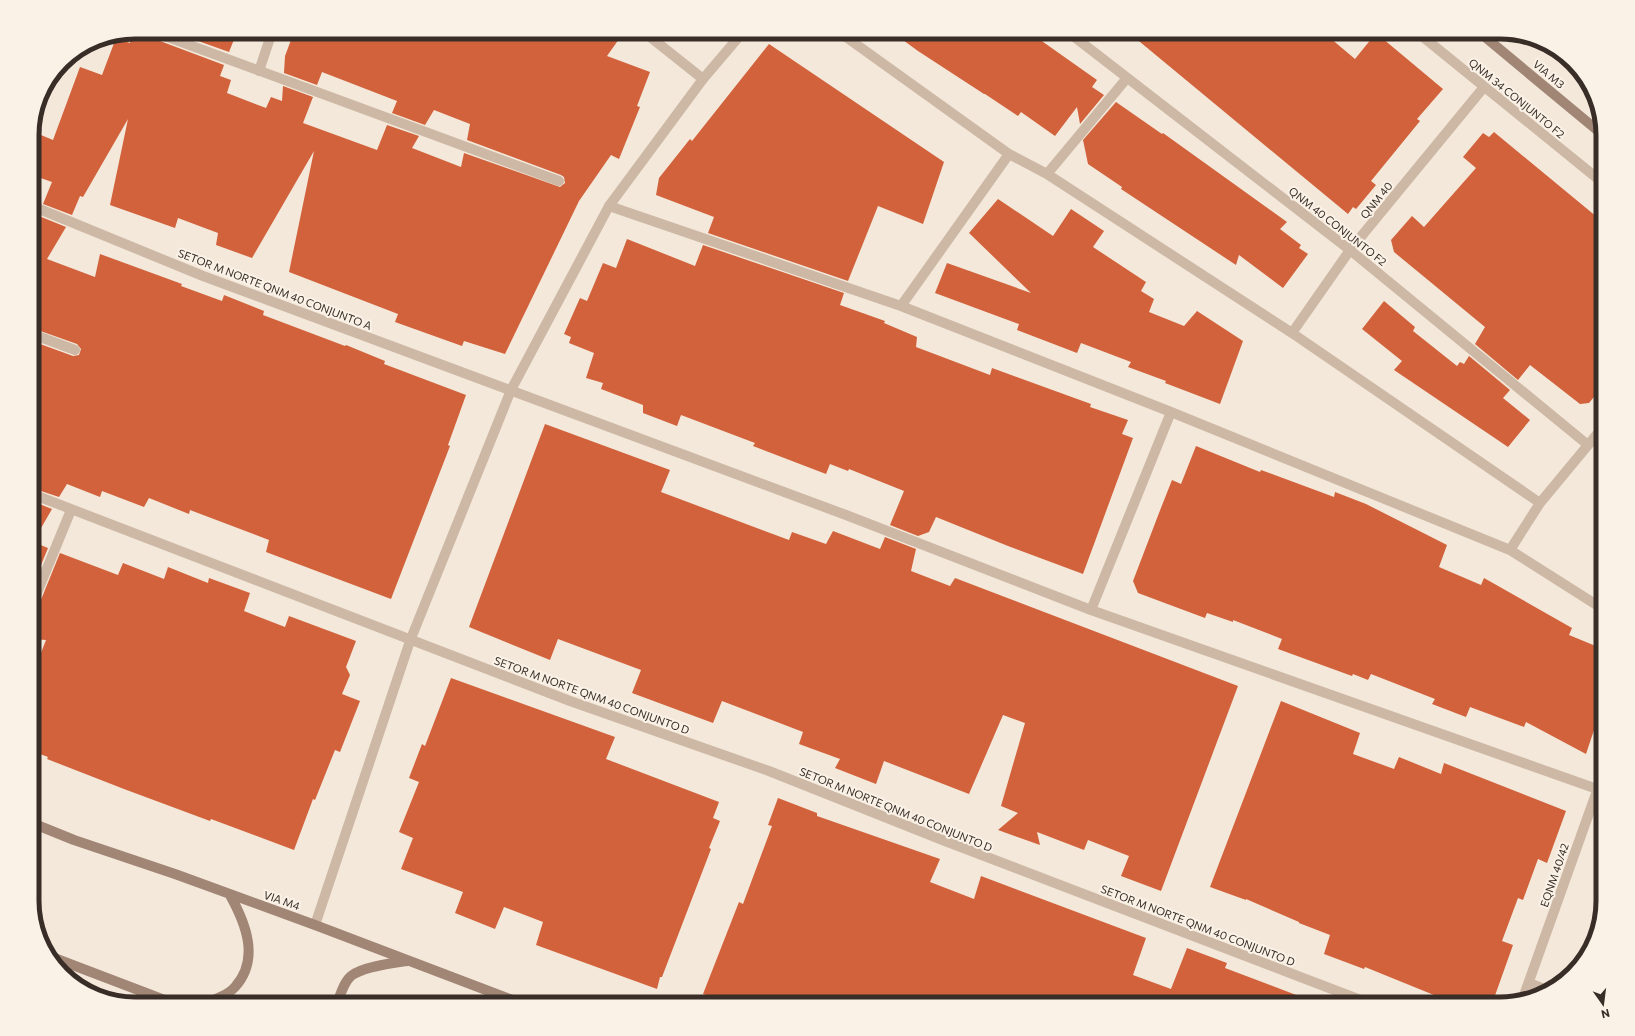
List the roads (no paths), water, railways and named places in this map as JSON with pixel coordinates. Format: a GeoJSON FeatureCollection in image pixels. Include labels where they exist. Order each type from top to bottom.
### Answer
{"type":"FeatureCollection","features":[{"type":"Feature","properties":{"kind":"main road","name":"VIA M3"},"geometry":{"type":"LineString","coordinates":[[1487,39],[1596,129]]}},
{"type":"Feature","properties":{"kind":"main road","name":"VIA M4"},"geometry":{"type":"LineString","coordinates":[[39,826],[74,840],[175,874],[315,925],[504,997]]}},
{"type":"Feature","properties":{"kind":"main road"},"geometry":{"type":"LineString","coordinates":[[221,997],[234,988],[247,970],[249,944],[242,917],[230,895]]}},
{"type":"Feature","properties":{"kind":"main road"},"geometry":{"type":"LineString","coordinates":[[59,960],[157,997]]}},
{"type":"Feature","properties":{"kind":"main road"},"geometry":{"type":"LineString","coordinates":[[339,997],[351,976],[372,967],[407,961]]}},
{"type":"Feature","properties":{"kind":"street"},"geometry":{"type":"LineString","coordinates":[[173,39],[559,181]]}},
{"type":"Feature","properties":{"kind":"street"},"geometry":{"type":"LineString","coordinates":[[258,71],[269,39]]}},
{"type":"Feature","properties":{"kind":"street"},"geometry":{"type":"LineString","coordinates":[[653,39],[703,79]]}},
{"type":"Feature","properties":{"kind":"street"},"geometry":{"type":"LineString","coordinates":[[315,925],[410,641],[511,390],[609,206],[703,79],[737,39]]}},
{"type":"Feature","properties":{"kind":"street"},"geometry":{"type":"LineString","coordinates":[[849,39],[1009,154],[1047,174],[1292,333],[1540,503]]}},
{"type":"Feature","properties":{"kind":"street","name":"QNM 40 CONJUNTO F2"},"geometry":{"type":"LineString","coordinates":[[1077,39],[1350,250],[1588,445]]}},
{"type":"Feature","properties":{"kind":"street","name":"QNM 34 CONJUNTO F2"},"geometry":{"type":"LineString","coordinates":[[1426,39],[1596,177]]}},
{"type":"Feature","properties":{"kind":"street"},"geometry":{"type":"LineString","coordinates":[[1047,174],[1127,78]]}},
{"type":"Feature","properties":{"kind":"street","name":"QNM 40"},"geometry":{"type":"LineString","coordinates":[[1292,333],[1350,250],[1484,87]]}},
{"type":"Feature","properties":{"kind":"street"},"geometry":{"type":"LineString","coordinates":[[901,306],[1009,154]]}},
{"type":"Feature","properties":{"kind":"street"},"geometry":{"type":"LineString","coordinates":[[609,206],[901,306],[1171,412],[1510,550],[1596,604]]}},
{"type":"Feature","properties":{"kind":"street","name":"SETOR M NORTE QNM 40 CONJUNTO A"},"geometry":{"type":"LineString","coordinates":[[39,209],[203,276],[846,515],[1091,610],[1596,789]]}},
{"type":"Feature","properties":{"kind":"street"},"geometry":{"type":"LineString","coordinates":[[39,337],[75,350]]}},
{"type":"Feature","properties":{"kind":"street"},"geometry":{"type":"LineString","coordinates":[[1091,610],[1171,412]]}},
{"type":"Feature","properties":{"kind":"street"},"geometry":{"type":"LineString","coordinates":[[1510,550],[1540,503],[1596,435]]}},
{"type":"Feature","properties":{"kind":"street","name":"SETOR M NORTE QNM 40 CONJUNTO D"},"geometry":{"type":"LineString","coordinates":[[39,497],[570,702],[769,771],[952,844],[1353,997]]}},
{"type":"Feature","properties":{"kind":"street"},"geometry":{"type":"LineString","coordinates":[[39,588],[71,510]]}},
{"type":"Feature","properties":{"kind":"street","name":"EQNM 40/42"},"geometry":{"type":"LineString","coordinates":[[1525,994],[1596,792]]}},
{"type":"Feature","properties":{"kind":"street"},"geometry":{"type":"LineString","coordinates":[[1529,984],[1541,988]]}}]}
